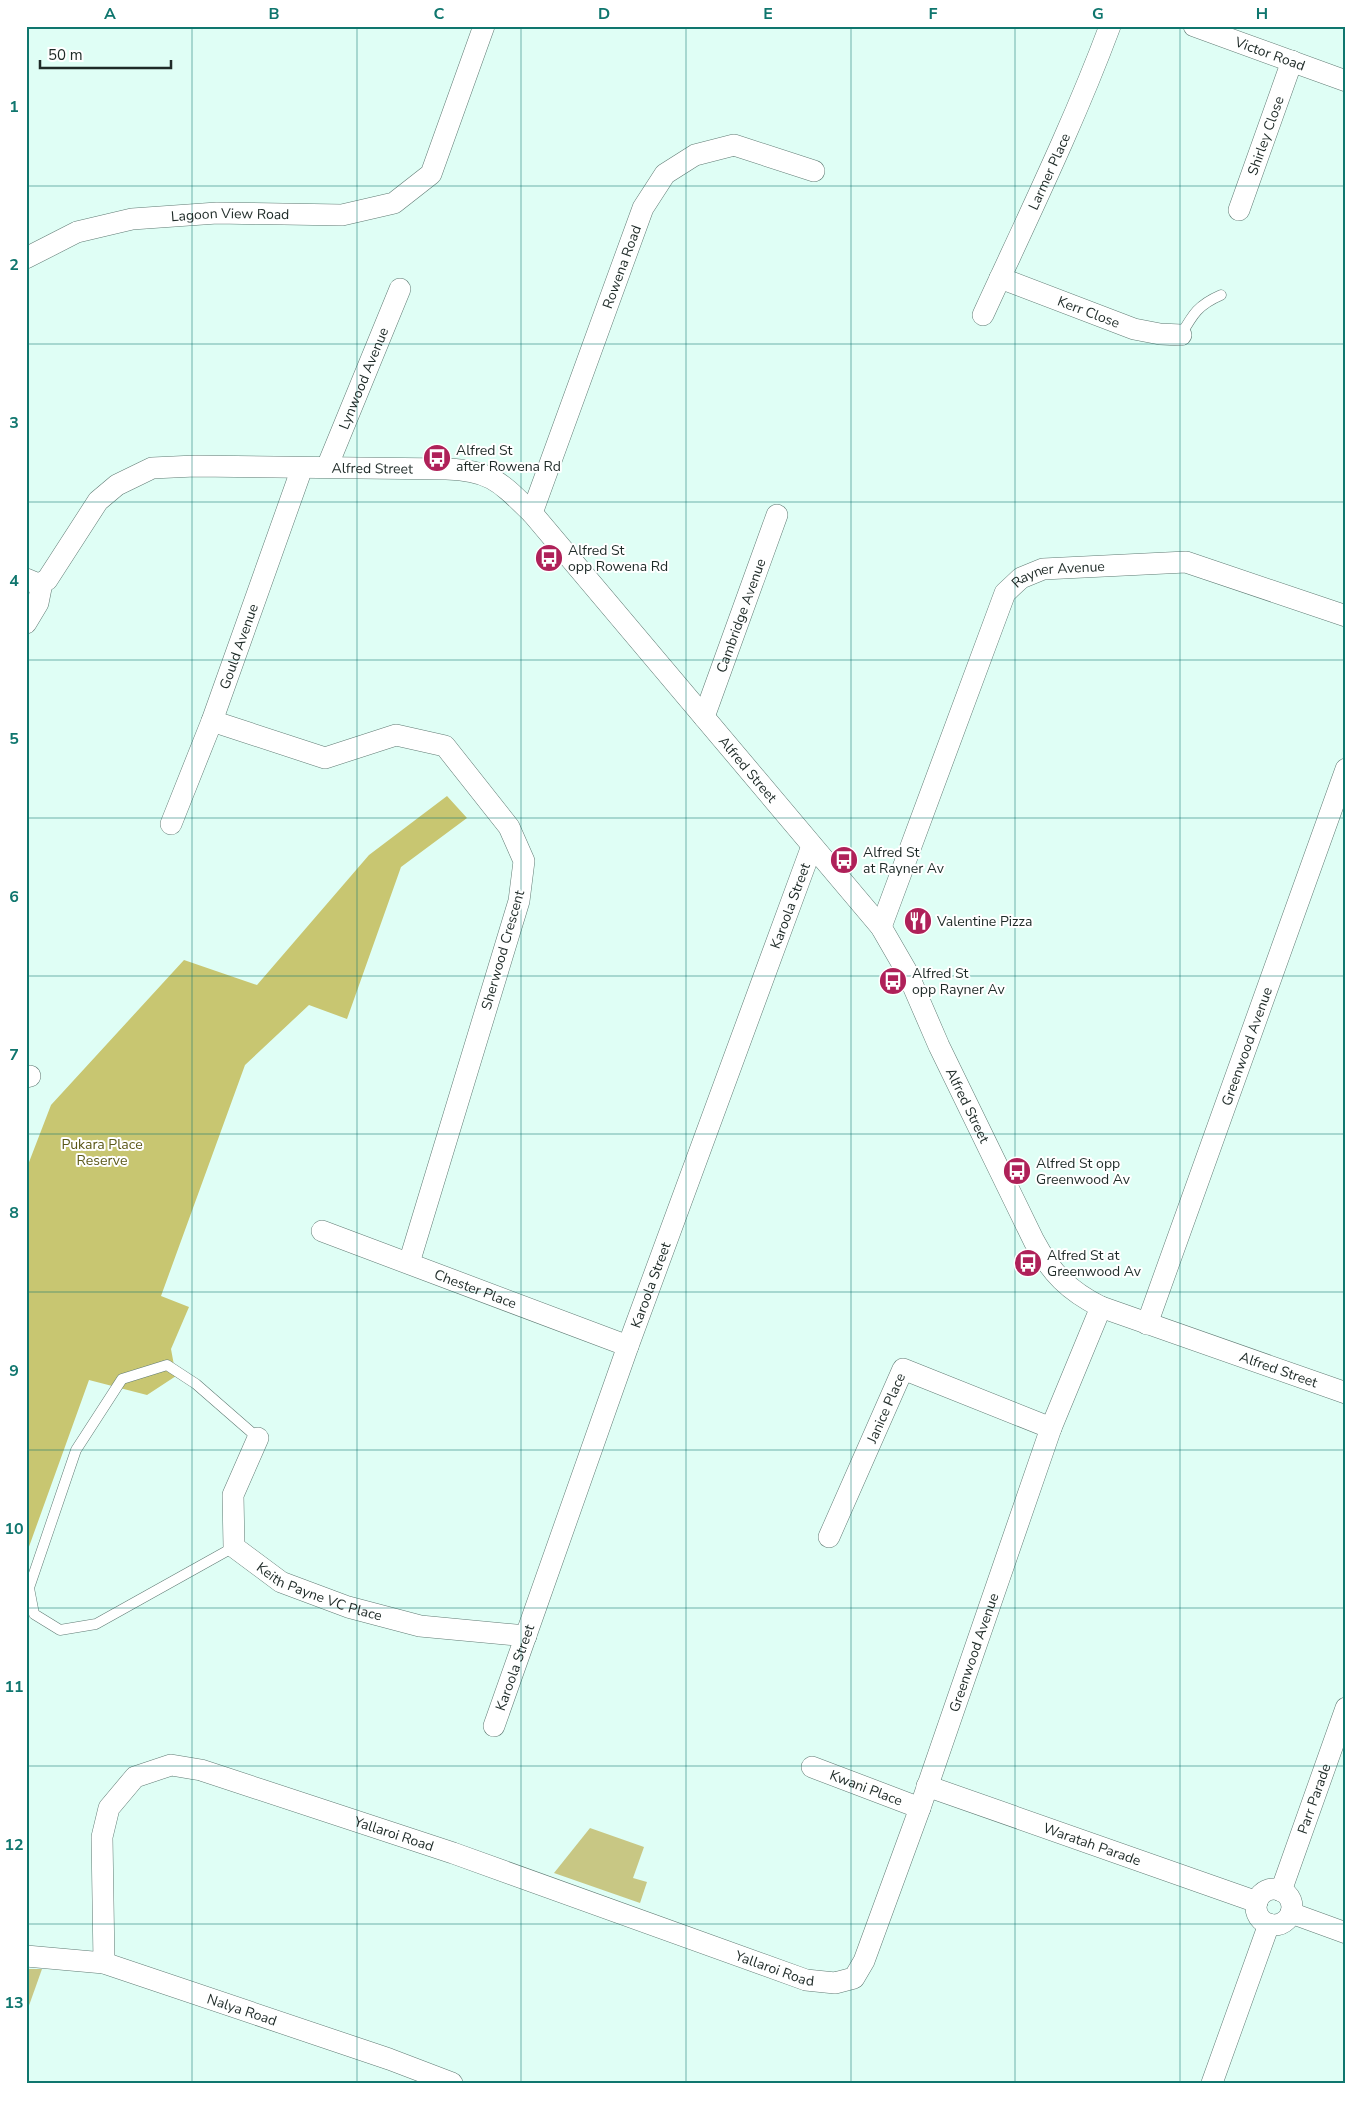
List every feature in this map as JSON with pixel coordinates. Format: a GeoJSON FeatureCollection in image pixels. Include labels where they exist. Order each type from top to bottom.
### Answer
{"type":"FeatureCollection","features":[{"type":"Feature","properties":{"kind":"street","name":"Lagoon View Road"},"geometry":{"type":"LineString","coordinates":[[26,258],[77,232],[132,219],[216,213],[342,215],[394,203],[431,174],[484,26]]}},
{"type":"Feature","properties":{"kind":"street","name":"Larmer Place"},"geometry":{"type":"LineString","coordinates":[[983,316],[1086,90],[1110,26]]}},
{"type":"Feature","properties":{"kind":"street","name":"Victor Road"},"geometry":{"type":"LineString","coordinates":[[1194,26],[1219,30],[1292,61],[1346,80]]}},
{"type":"Feature","properties":{"kind":"street","name":"Shirley Close"},"geometry":{"type":"LineString","coordinates":[[1239,210],[1292,61]]}},
{"type":"Feature","properties":{"kind":"street","name":"Rowena Road"},"geometry":{"type":"LineString","coordinates":[[532,514],[643,208],[664,174],[695,155],[734,145],[814,171]]}},
{"type":"Feature","properties":{"kind":"street","name":"Kerr Close"},"geometry":{"type":"LineString","coordinates":[[1000,278],[1134,328],[1160,334],[1181,335]]}},
{"type":"Feature","properties":{"kind":"street","name":"Lynwood Avenue"},"geometry":{"type":"LineString","coordinates":[[327,467],[400,289]]}},
{"type":"Feature","properties":{"kind":"street","name":"Alfred Street"},"geometry":{"type":"LineString","coordinates":[[34,581],[52,575],[98,501],[117,484],[152,468],[174,466],[446,469],[472,471],[494,478],[503,484],[532,514],[881,927],[906,972],[939,1046],[1040,1253],[1067,1286],[1083,1298],[1101,1307],[1346,1393]]}},
{"type":"Feature","properties":{"kind":"street","name":"Gould Avenue"},"geometry":{"type":"LineString","coordinates":[[171,824],[212,721],[302,468]]}},
{"type":"Feature","properties":{"kind":"street","name":"Cambridge Avenue"},"geometry":{"type":"LineString","coordinates":[[704,717],[777,514]]}},
{"type":"Feature","properties":{"kind":"street","name":"Rayner Avenue"},"geometry":{"type":"LineString","coordinates":[[881,927],[1005,593],[1021,578],[1043,569],[1186,562],[1346,616]]}},
{"type":"Feature","properties":{"kind":"street"},"geometry":{"type":"LineString","coordinates":[[26,623],[38,603],[34,581]]}},
{"type":"Feature","properties":{"kind":"street","name":"Sherwood Crescent"},"geometry":{"type":"LineString","coordinates":[[212,721],[325,758],[396,735],[445,746],[509,827],[524,861],[519,901],[409,1263]]}},
{"type":"Feature","properties":{"kind":"street","name":"Greenwood Avenue"},"geometry":{"type":"LineString","coordinates":[[1146,1324],[1346,769]]}},
{"type":"Feature","properties":{"kind":"street","name":"Karoola Street"},"geometry":{"type":"LineString","coordinates":[[494,1726],[628,1346],[812,846]]}},
{"type":"Feature","properties":{"kind":"street","name":"Chester Place"},"geometry":{"type":"LineString","coordinates":[[322,1231],[628,1346]]}},
{"type":"Feature","properties":{"kind":"street","name":"Greenwood Avenue"},"geometry":{"type":"LineString","coordinates":[[835,1983],[854,1978],[864,1961],[928,1786],[1052,1428],[1101,1307]]}},
{"type":"Feature","properties":{"kind":"street","name":"Janice Place"},"geometry":{"type":"LineString","coordinates":[[829,1536],[903,1369],[1052,1428]]}},
{"type":"Feature","properties":{"kind":"street"},"geometry":{"type":"LineString","coordinates":[[234,1547],[233,1495],[258,1438]]}},
{"type":"Feature","properties":{"kind":"street","name":"Keith Payne VC Place"},"geometry":{"type":"LineString","coordinates":[[234,1547],[281,1582],[348,1607],[420,1626],[526,1636]]}},
{"type":"Feature","properties":{"kind":"street","name":"Parr Parade"},"geometry":{"type":"LineString","coordinates":[[1281,1891],[1346,1708]]}},
{"type":"Feature","properties":{"kind":"street","name":"Yallaroi Road"},"geometry":{"type":"LineString","coordinates":[[104,1963],[102,1837],[109,1808],[134,1777],[171,1765],[201,1770],[453,1853],[806,1980],[835,1983]]}},
{"type":"Feature","properties":{"kind":"street","name":"Kwani Place"},"geometry":{"type":"LineString","coordinates":[[812,1767],[920,1808]]}},
{"type":"Feature","properties":{"kind":"street","name":"Waratah Parade"},"geometry":{"type":"LineString","coordinates":[[928,1786],[1257,1902]]}},
{"type":"Feature","properties":{"kind":"street"},"geometry":{"type":"LineString","coordinates":[[1274,1889],[1281,1891],[1290,1900],[1291,1913],[1282,1923],[1269,1924],[1259,1916],[1257,1902],[1265,1892],[1274,1889]]}},
{"type":"Feature","properties":{"kind":"street"},"geometry":{"type":"LineString","coordinates":[[1291,1913],[1346,1933]]}},
{"type":"Feature","properties":{"kind":"street"},"geometry":{"type":"LineString","coordinates":[[1212,2083],[1269,1924]]}},
{"type":"Feature","properties":{"kind":"street","name":"Nalya Road"},"geometry":{"type":"LineString","coordinates":[[26,1956],[104,1963],[389,2059],[452,2083]]}},
{"type":"Feature","properties":{"kind":"lane"},"geometry":{"type":"LineString","coordinates":[[1181,335],[1193,313],[1204,303],[1221,294]]}},
{"type":"Feature","properties":{"kind":"lane"},"geometry":{"type":"LineString","coordinates":[[234,1547],[96,1624],[60,1630],[34,1614],[29,1588],[76,1450],[122,1379],[168,1365],[196,1384],[258,1438]]}},
{"type":"Feature","properties":{"kind":"shaded area"},"geometry":{"type":"Polygon","coordinates":[[[590,1828],[644,1847],[633,1878],[647,1882],[640,1903],[554,1873],[590,1828]]]}},
{"type":"Feature","properties":{"kind":"shaded area"},"geometry":{"type":"Polygon","coordinates":[[[26,1969],[42,1969],[26,2014],[26,1969]]]}},
{"type":"Feature","properties":{"kind":"green space","name":"Pukara Place Reserve"},"geometry":{"type":"Polygon","coordinates":[[[447,796],[467,818],[401,867],[347,1019],[309,1005],[245,1065],[161,1296],[189,1307],[171,1349],[176,1376],[147,1395],[89,1380],[26,1555],[26,1170],[51,1105],[184,960],[257,985],[369,855],[447,796]]]}},
{"type":"Feature","properties":{"kind":"place","name":"Alfred St after Rowena Rd"},"geometry":{"type":"Point","coordinates":[437,458]}},
{"type":"Feature","properties":{"kind":"place","name":"Alfred St opp Rowena Rd"},"geometry":{"type":"Point","coordinates":[549,558]}},
{"type":"Feature","properties":{"kind":"place","name":"Alfred St at Rayner Av"},"geometry":{"type":"Point","coordinates":[844,860]}},
{"type":"Feature","properties":{"kind":"place","name":"Valentine Pizza"},"geometry":{"type":"Point","coordinates":[918,921]}},
{"type":"Feature","properties":{"kind":"place","name":"Alfred St opp Rayner Av"},"geometry":{"type":"Point","coordinates":[893,981]}},
{"type":"Feature","properties":{"kind":"place","name":"Alfred St opp Greenwood Av"},"geometry":{"type":"Point","coordinates":[1017,1171]}},
{"type":"Feature","properties":{"kind":"place","name":"Alfred St at Greenwood Av"},"geometry":{"type":"Point","coordinates":[1028,1263]}}]}
